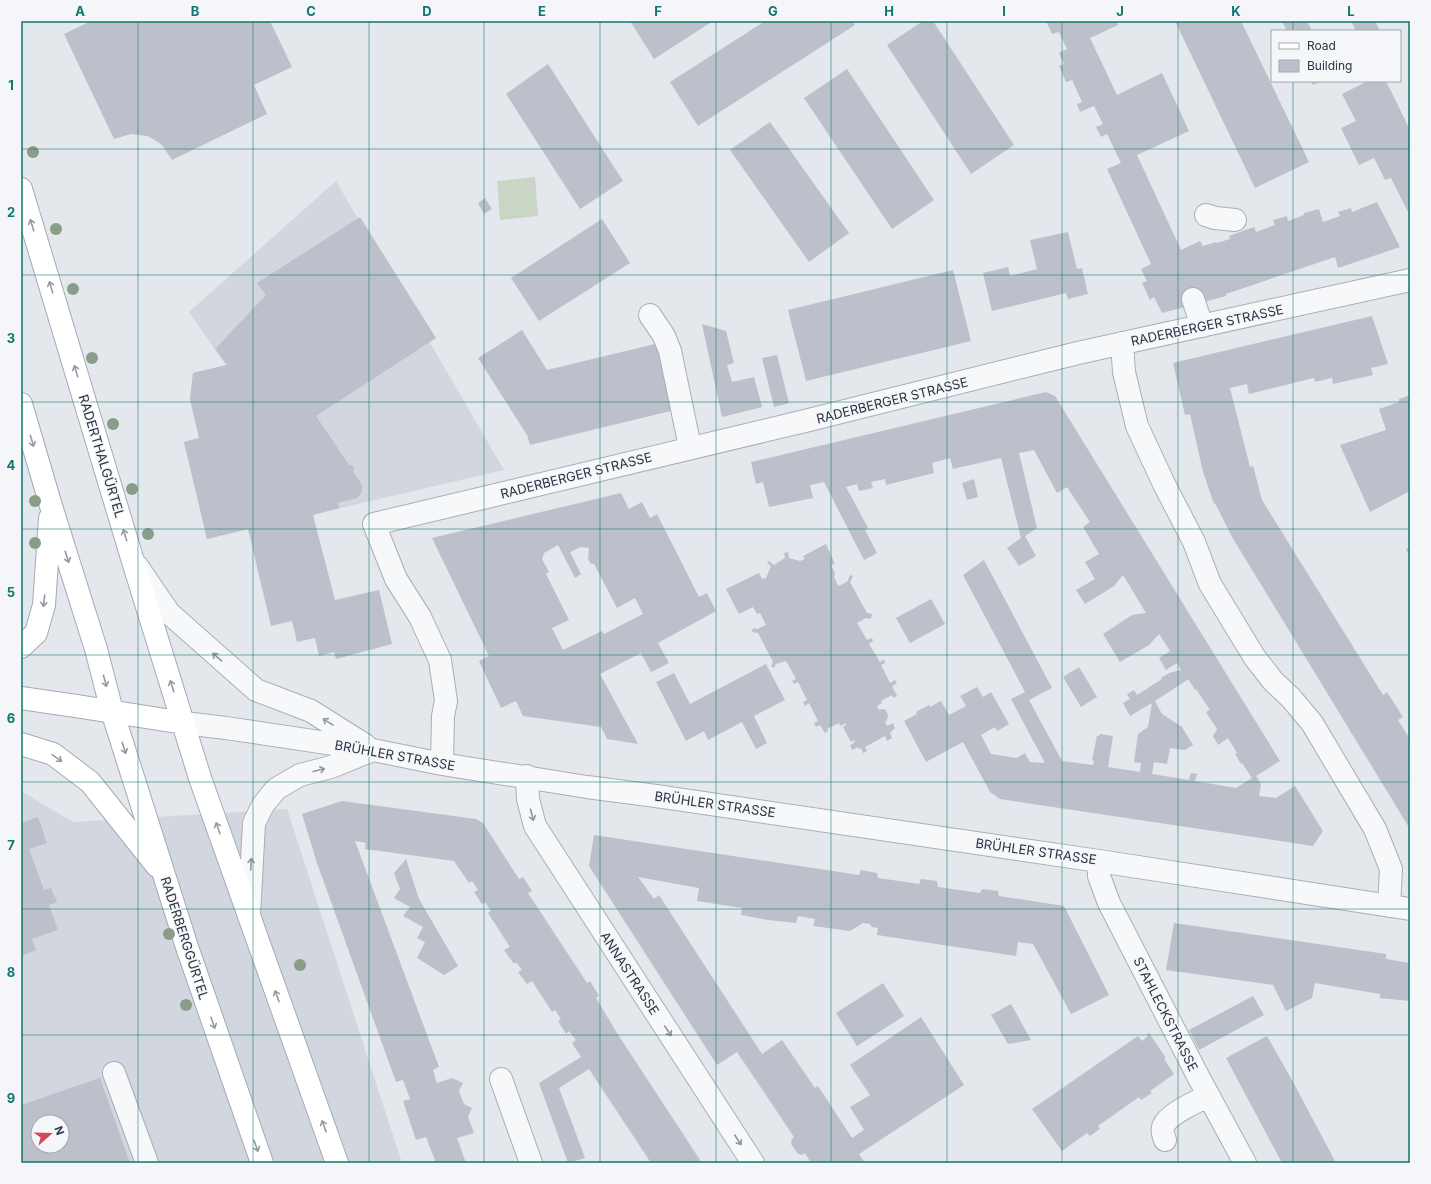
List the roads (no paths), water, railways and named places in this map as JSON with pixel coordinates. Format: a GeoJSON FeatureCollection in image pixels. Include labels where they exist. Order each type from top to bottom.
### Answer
{"type":"FeatureCollection","features":[{"type":"Feature","properties":{"kind":"main road","name":"RADERTHALGÜRTEL"},"geometry":{"type":"LineString","coordinates":[[21,189],[132,558],[184,723]]}},
{"type":"Feature","properties":{"kind":"main road"},"geometry":{"type":"LineString","coordinates":[[21,404],[96,649],[112,711]]}},
{"type":"Feature","properties":{"kind":"main road"},"geometry":{"type":"LineString","coordinates":[[21,647],[36,633],[44,605],[51,506]]}},
{"type":"Feature","properties":{"kind":"main road","name":"BRÜHLER STRASSE"},"geometry":{"type":"LineString","coordinates":[[21,698],[184,723]]}},
{"type":"Feature","properties":{"kind":"main road","name":"RADERBERGGÜRTEL"},"geometry":{"type":"LineString","coordinates":[[112,711],[187,947],[262,1163]]}},
{"type":"Feature","properties":{"kind":"main road"},"geometry":{"type":"LineString","coordinates":[[184,723],[200,778],[337,1163]]}},
{"type":"Feature","properties":{"kind":"main road"},"geometry":{"type":"LineString","coordinates":[[21,744],[53,754],[90,782],[165,876]]}},
{"type":"Feature","properties":{"kind":"street"},"geometry":{"type":"LineString","coordinates":[[1206,215],[1215,218],[1235,220]]}},
{"type":"Feature","properties":{"kind":"street","name":"RADERBERGER STRASSE"},"geometry":{"type":"LineString","coordinates":[[442,764],[443,716],[446,701],[440,660],[420,617],[396,579],[374,524],[690,447],[805,421],[1122,343],[1410,280]]}},
{"type":"Feature","properties":{"kind":"street"},"geometry":{"type":"LineString","coordinates":[[1193,299],[1202,326]]}},
{"type":"Feature","properties":{"kind":"street"},"geometry":{"type":"LineString","coordinates":[[650,315],[664,336],[670,351],[690,447]]}},
{"type":"Feature","properties":{"kind":"street"},"geometry":{"type":"LineString","coordinates":[[1122,343],[1124,372],[1137,426],[1164,484],[1194,542],[1210,584],[1255,658],[1312,723],[1375,829],[1391,869],[1400,908]]}},
{"type":"Feature","properties":{"kind":"street"},"geometry":{"type":"LineString","coordinates":[[132,558],[169,613],[256,690],[311,711],[373,750]]}},
{"type":"Feature","properties":{"kind":"street","name":"BRÜHLER STRASSE"},"geometry":{"type":"LineString","coordinates":[[184,723],[373,750],[442,764],[527,776],[587,787],[1098,861],[1400,908]]}},
{"type":"Feature","properties":{"kind":"street"},"geometry":{"type":"LineString","coordinates":[[249,917],[254,823],[263,805],[276,789],[300,775],[331,767],[373,750]]}},
{"type":"Feature","properties":{"kind":"street","name":"ANNASTRASSE"},"geometry":{"type":"LineString","coordinates":[[527,776],[528,799],[535,826],[753,1163]]}},
{"type":"Feature","properties":{"kind":"street","name":"STAHLECKSTRASSE"},"geometry":{"type":"LineString","coordinates":[[1098,861],[1099,876],[1109,903],[1208,1096],[1245,1163]]}},
{"type":"Feature","properties":{"kind":"street"},"geometry":{"type":"LineString","coordinates":[[114,1073],[147,1163]]}},
{"type":"Feature","properties":{"kind":"street"},"geometry":{"type":"LineString","coordinates":[[501,1079],[531,1163]]}},
{"type":"Feature","properties":{"kind":"street"},"geometry":{"type":"LineString","coordinates":[[1165,1140],[1162,1132],[1163,1125],[1167,1120],[1187,1106],[1208,1096]]}}]}
